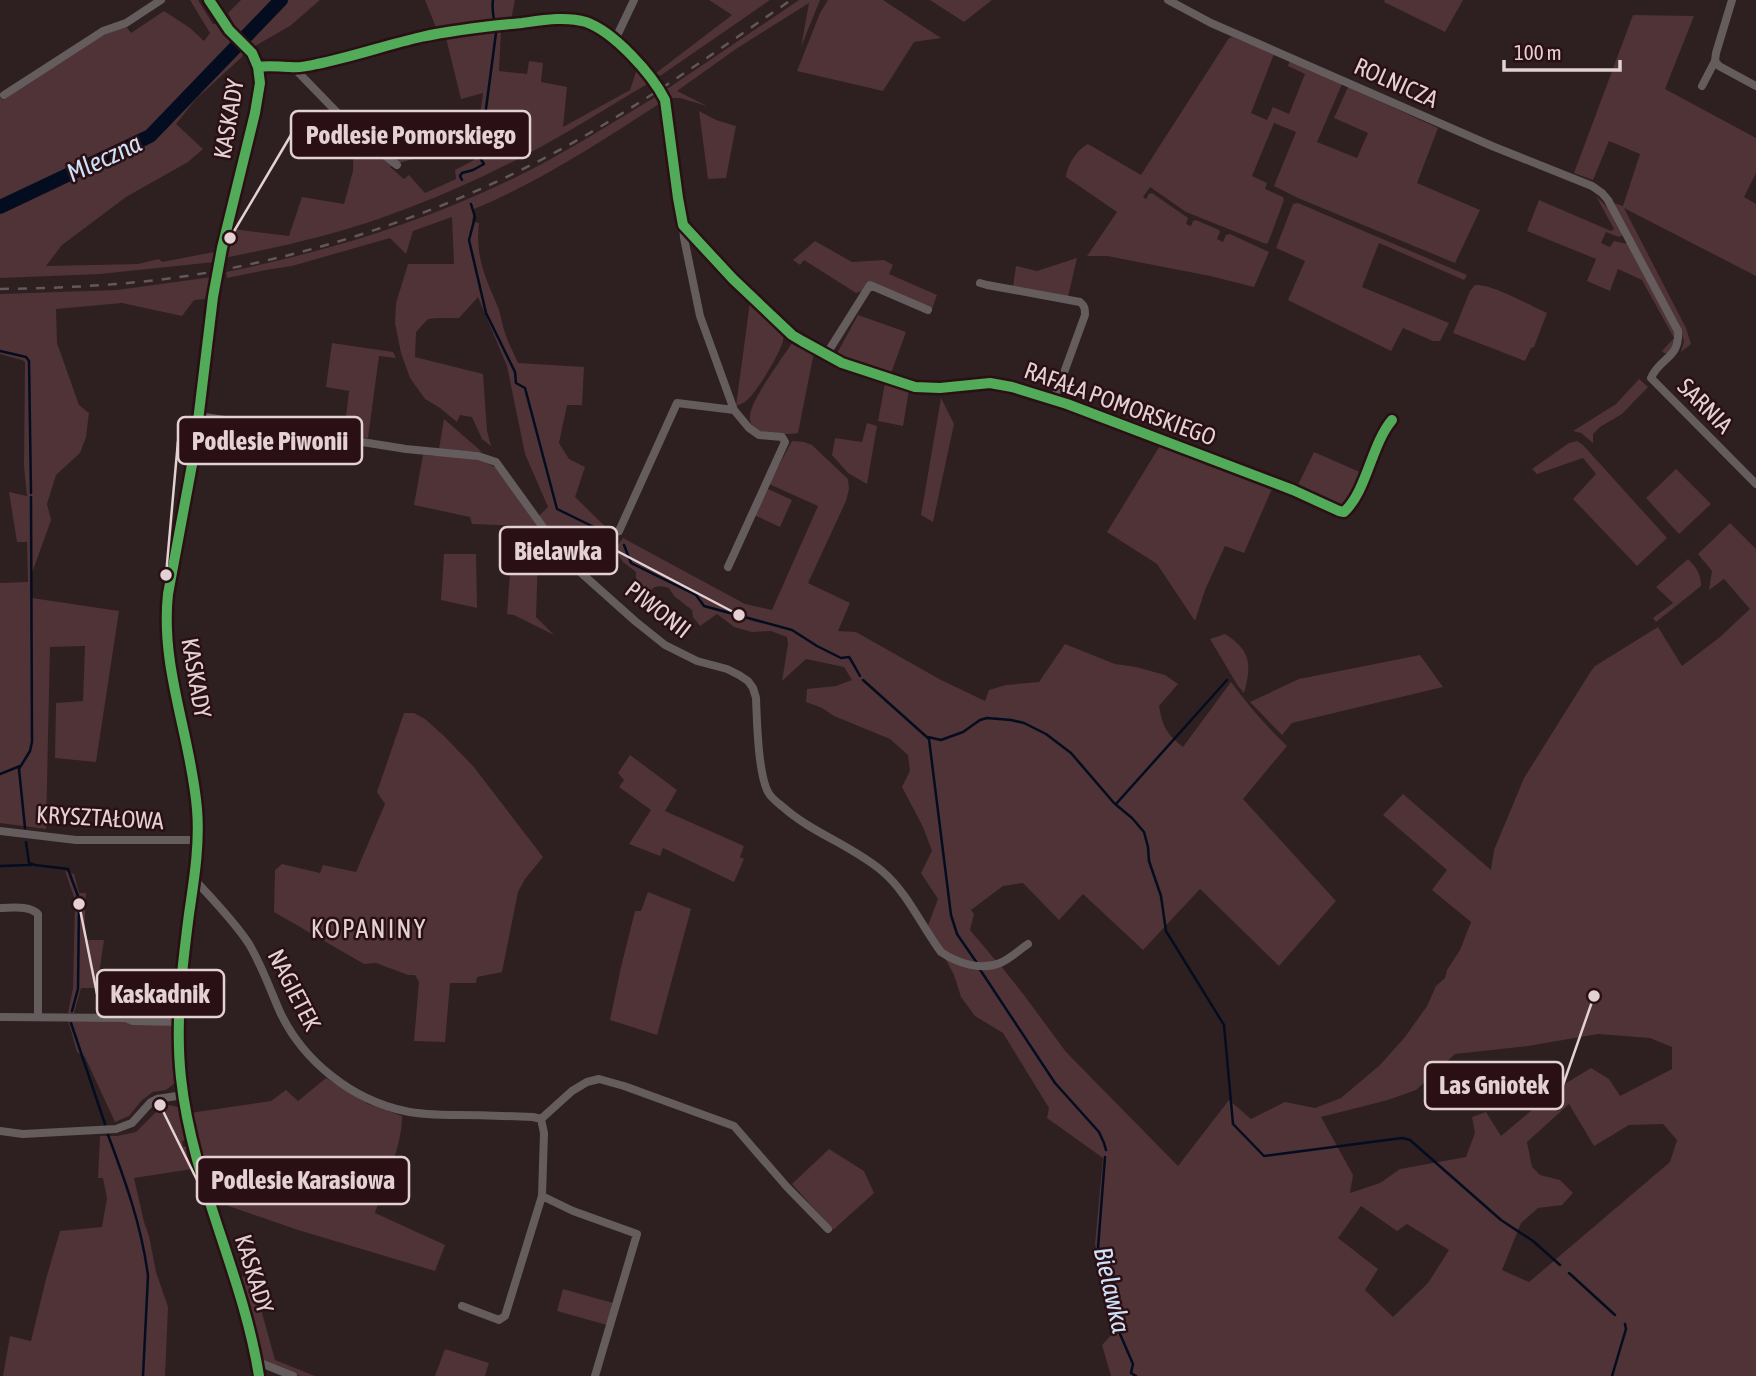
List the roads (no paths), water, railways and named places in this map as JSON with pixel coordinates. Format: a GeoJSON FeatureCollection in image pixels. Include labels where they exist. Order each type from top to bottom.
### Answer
{"type":"FeatureCollection","features":[{"type":"Feature","properties":{"kind":"street"},"geometry":{"type":"LineString","coordinates":[[4,95],[103,31],[126,23],[161,0]]}},
{"type":"Feature","properties":{"kind":"street","name":"KASKADY"},"geometry":{"type":"LineString","coordinates":[[209,0],[232,33],[247,48],[258,67],[260,83],[213,297],[194,454],[166,615],[168,654],[195,791],[197,840],[181,977],[179,1022],[181,1075],[191,1142],[243,1307],[259,1376]]}},
{"type":"Feature","properties":{"kind":"street"},"geometry":{"type":"LineString","coordinates":[[615,40],[634,0]]}},
{"type":"Feature","properties":{"kind":"street","name":"ROLNICZA"},"geometry":{"type":"LineString","coordinates":[[1168,0],[1210,23],[1492,146],[1592,186],[1602,193],[1678,331],[1679,341],[1675,351],[1651,378],[1656,384]]}},
{"type":"Feature","properties":{"kind":"street"},"geometry":{"type":"LineString","coordinates":[[1702,86],[1715,61],[1732,0]]}},
{"type":"Feature","properties":{"kind":"street"},"geometry":{"type":"LineString","coordinates":[[258,67],[294,68],[317,65],[420,37],[569,19],[590,24],[615,40],[653,80],[665,100],[684,237],[700,316],[734,410],[749,428],[759,435],[782,437],[785,442],[728,567]]}},
{"type":"Feature","properties":{"kind":"street"},"geometry":{"type":"LineString","coordinates":[[1715,61],[1718,66],[1756,86]]}},
{"type":"Feature","properties":{"kind":"street"},"geometry":{"type":"LineString","coordinates":[[294,68],[359,135],[397,165]]}},
{"type":"Feature","properties":{"kind":"street","name":"RAFAŁA POMORSKIEGO"},"geometry":{"type":"LineString","coordinates":[[683,225],[733,279],[792,335],[842,363],[915,387],[940,388],[990,383],[1012,387],[1054,400],[1293,489],[1339,511],[1343,512],[1348,508],[1392,419]]}},
{"type":"Feature","properties":{"kind":"street"},"geometry":{"type":"LineString","coordinates":[[980,283],[1083,304],[1084,315],[1054,400]]}},
{"type":"Feature","properties":{"kind":"street"},"geometry":{"type":"LineString","coordinates":[[826,355],[870,285],[928,310]]}},
{"type":"Feature","properties":{"kind":"street","name":"SARNIA"},"geometry":{"type":"LineString","coordinates":[[1656,384],[1756,485]]}},
{"type":"Feature","properties":{"kind":"street"},"geometry":{"type":"LineString","coordinates":[[619,530],[677,403],[734,410]]}},
{"type":"Feature","properties":{"kind":"street","name":"PIWONII"},"geometry":{"type":"LineString","coordinates":[[199,415],[406,449],[478,456],[496,462],[569,560],[635,621],[674,650],[697,661],[727,669],[748,681],[756,698],[763,774],[770,796],[798,819],[863,857],[883,872],[900,890],[942,952],[964,963],[994,965],[1028,944]]}},
{"type":"Feature","properties":{"kind":"street","name":"KRYSZTAŁOWA"},"geometry":{"type":"LineString","coordinates":[[0,831],[76,841],[197,840]]}},
{"type":"Feature","properties":{"kind":"street","name":"NAGIETEK"},"geometry":{"type":"LineString","coordinates":[[194,879],[249,944],[267,977],[281,1013],[301,1047],[320,1067],[338,1080],[384,1106],[409,1112],[541,1119]]}},
{"type":"Feature","properties":{"kind":"street"},"geometry":{"type":"LineString","coordinates":[[0,908],[29,908],[38,914],[38,1017]]}},
{"type":"Feature","properties":{"kind":"street"},"geometry":{"type":"LineString","coordinates":[[0,1017],[126,1018],[132,1021],[179,1022]]}},
{"type":"Feature","properties":{"kind":"street"},"geometry":{"type":"LineString","coordinates":[[462,1306],[499,1320],[505,1316],[542,1196],[544,1133],[541,1119],[572,1091],[587,1082],[599,1079],[734,1126],[828,1229]]}},
{"type":"Feature","properties":{"kind":"street"},"geometry":{"type":"LineString","coordinates":[[0,1131],[23,1134],[116,1129],[132,1124],[151,1102],[183,1095]]}},
{"type":"Feature","properties":{"kind":"street"},"geometry":{"type":"LineString","coordinates":[[542,1196],[583,1215],[637,1234],[595,1376]]}},
{"type":"Feature","properties":{"kind":"street"},"geometry":{"type":"LineString","coordinates":[[257,1364],[293,1376]]}},
{"type":"Feature","properties":{"kind":"waterway","name":"Mleczna"},"geometry":{"type":"LineString","coordinates":[[0,207],[150,136],[281,0]]}},
{"type":"Feature","properties":{"kind":"waterway","name":"Bielawka"},"geometry":{"type":"LineString","coordinates":[[462,180],[462,173],[484,164],[480,154],[496,33],[493,0]]}},
{"type":"Feature","properties":{"kind":"waterway","name":"Bielawka"},"geometry":{"type":"LineString","coordinates":[[471,204],[475,217],[469,240],[486,313],[515,372],[516,383],[525,388],[557,509],[604,532]]}},
{"type":"Feature","properties":{"kind":"waterway"},"geometry":{"type":"LineString","coordinates":[[0,351],[26,357],[29,361],[31,493]]}},
{"type":"Feature","properties":{"kind":"waterway"},"geometry":{"type":"LineString","coordinates":[[25,828],[19,769],[30,751],[32,742],[31,497]]}},
{"type":"Feature","properties":{"kind":"waterway","name":"Bielawka"},"geometry":{"type":"LineString","coordinates":[[624,545],[631,563],[696,595],[704,606],[792,630],[841,658],[849,657],[860,676]]}},
{"type":"Feature","properties":{"kind":"waterway","name":"Bielawka"},"geometry":{"type":"LineString","coordinates":[[863,680],[929,739],[951,915],[957,934],[977,963]]}},
{"type":"Feature","properties":{"kind":"waterway"},"geometry":{"type":"LineString","coordinates":[[1116,804],[1227,680]]}},
{"type":"Feature","properties":{"kind":"waterway"},"geometry":{"type":"LineString","coordinates":[[928,737],[941,740],[963,732],[987,718],[1024,723],[1046,734],[1071,753],[1114,803],[1144,832],[1149,861],[1161,896],[1166,931],[1224,1025],[1233,1124],[1264,1156],[1402,1138],[1410,1140],[1501,1220],[1533,1241],[1560,1265]]}},
{"type":"Feature","properties":{"kind":"waterway"},"geometry":{"type":"LineString","coordinates":[[0,774],[20,766]]}},
{"type":"Feature","properties":{"kind":"waterway"},"geometry":{"type":"LineString","coordinates":[[26,842],[29,863],[68,869],[78,896],[78,989],[72,1011]]}},
{"type":"Feature","properties":{"kind":"waterway"},"geometry":{"type":"LineString","coordinates":[[0,866],[31,865]]}},
{"type":"Feature","properties":{"kind":"waterway","name":"Bielawka"},"geometry":{"type":"LineString","coordinates":[[979,968],[1055,1083],[1099,1132],[1106,1150]]}},
{"type":"Feature","properties":{"kind":"waterway"},"geometry":{"type":"LineString","coordinates":[[71,1023],[105,1124]]}},
{"type":"Feature","properties":{"kind":"waterway"},"geometry":{"type":"LineString","coordinates":[[108,1135],[127,1186],[148,1276],[143,1376]]}},
{"type":"Feature","properties":{"kind":"waterway","name":"Bielawka"},"geometry":{"type":"LineString","coordinates":[[1105,1157],[1098,1248],[1117,1314],[1117,1327],[1133,1364],[1131,1373],[1136,1376]]}},
{"type":"Feature","properties":{"kind":"waterway"},"geometry":{"type":"LineString","coordinates":[[1569,1273],[1615,1315]]}},
{"type":"Feature","properties":{"kind":"waterway"},"geometry":{"type":"LineString","coordinates":[[1612,1376],[1626,1329],[1625,1324]]}},
{"type":"Feature","properties":{"kind":"railway"},"geometry":{"type":"LineString","coordinates":[[0,289],[56,288],[195,275],[270,260],[411,217],[501,180],[588,134],[665,86],[791,0]]}},
{"type":"Feature","properties":{"kind":"place","name":"Podlesie Pomorskiego"},"geometry":{"type":"Point","coordinates":[230,238]}},
{"type":"Feature","properties":{"kind":"place","name":"Podlesie Piwonii"},"geometry":{"type":"Point","coordinates":[166,575]}},
{"type":"Feature","properties":{"kind":"place","name":"Bielawka"},"geometry":{"type":"Point","coordinates":[739,615]}},
{"type":"Feature","properties":{"kind":"place","name":"Kaskadnik"},"geometry":{"type":"Point","coordinates":[79,904]}},
{"type":"Feature","properties":{"kind":"place","name":"Las Gniotek"},"geometry":{"type":"Point","coordinates":[1594,996]}},
{"type":"Feature","properties":{"kind":"place","name":"Podlesie Karasiowa"},"geometry":{"type":"Point","coordinates":[160,1105]}},
{"type":"Feature","properties":{"kind":"district","name":"KOPANINY"},"geometry":{"type":"Point","coordinates":[369,929]}}]}
